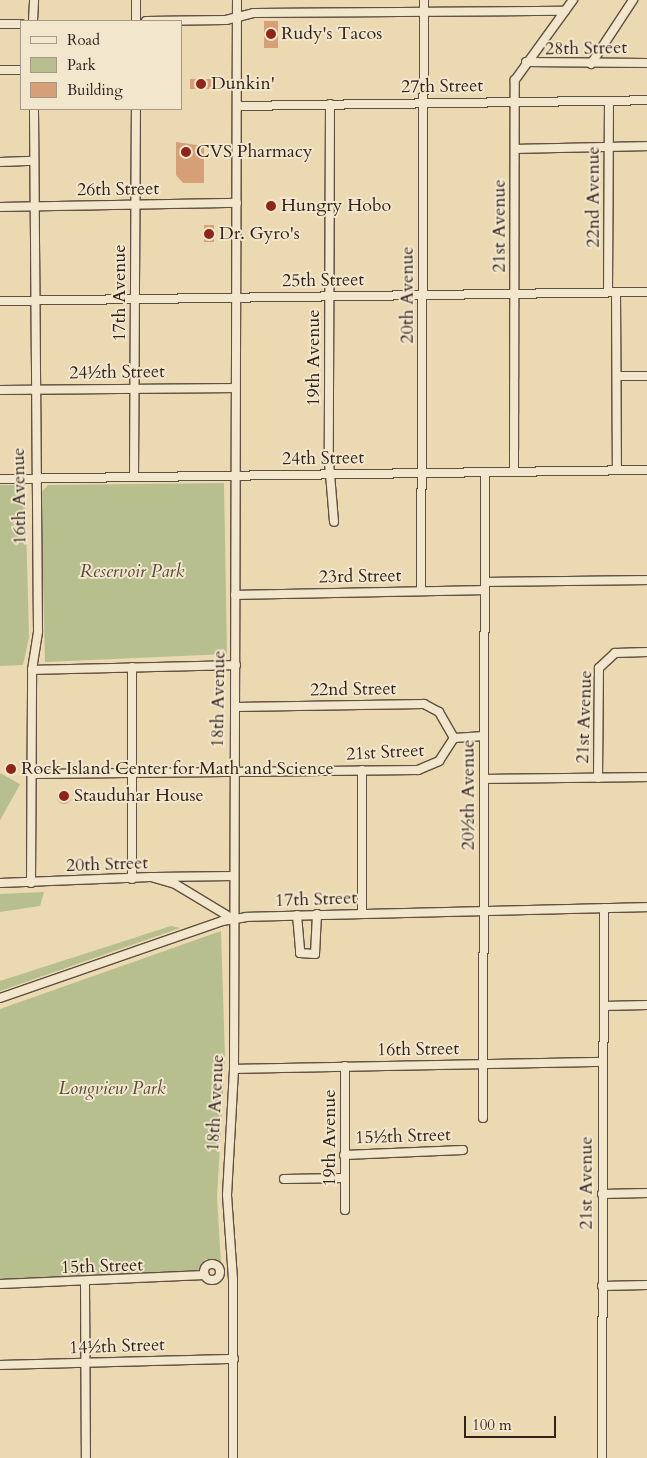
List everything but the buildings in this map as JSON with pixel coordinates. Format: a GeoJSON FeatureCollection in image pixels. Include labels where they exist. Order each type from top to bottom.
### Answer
{"type":"FeatureCollection","features":[{"type":"Feature","properties":{"kind":"street"},"geometry":{"type":"LineString","coordinates":[[33,20],[34,0]]}},
{"type":"Feature","properties":{"kind":"street"},"geometry":{"type":"LineString","coordinates":[[136,0],[136,20]]}},
{"type":"Feature","properties":{"kind":"street","name":"18th Avenue"},"geometry":{"type":"LineString","coordinates":[[233,1458],[234,1359],[226,1195],[234,1069],[233,770],[236,665],[237,0]]}},
{"type":"Feature","properties":{"kind":"street","name":"20th Avenue"},"geometry":{"type":"LineString","coordinates":[[421,591],[424,0]]}},
{"type":"Feature","properties":{"kind":"street","name":"21st Avenue"},"geometry":{"type":"LineString","coordinates":[[514,472],[516,76],[573,0]]}},
{"type":"Feature","properties":{"kind":"street"},"geometry":{"type":"LineString","coordinates":[[591,64],[633,0]]}},
{"type":"Feature","properties":{"kind":"street"},"geometry":{"type":"LineString","coordinates":[[164,20],[424,10],[565,11]]}},
{"type":"Feature","properties":{"kind":"street"},"geometry":{"type":"LineString","coordinates":[[0,24],[20,24]]}},
{"type":"Feature","properties":{"kind":"street","name":"28th Street"},"geometry":{"type":"LineString","coordinates":[[526,62],[647,63]]}},
{"type":"Feature","properties":{"kind":"street"},"geometry":{"type":"LineString","coordinates":[[0,70],[20,70]]}},
{"type":"Feature","properties":{"kind":"street","name":"27th Street"},"geometry":{"type":"LineString","coordinates":[[237,106],[647,100]]}},
{"type":"Feature","properties":{"kind":"street","name":"22nd Avenue"},"geometry":{"type":"LineString","coordinates":[[609,101],[612,292],[617,376],[616,470]]}},
{"type":"Feature","properties":{"kind":"street","name":"19th Avenue"},"geometry":{"type":"LineString","coordinates":[[330,104],[329,296],[334,522]]}},
{"type":"Feature","properties":{"kind":"street","name":"16th Avenue"},"geometry":{"type":"LineString","coordinates":[[31,883],[32,670],[38,631],[33,390],[34,110]]}},
{"type":"Feature","properties":{"kind":"street","name":"17th Avenue"},"geometry":{"type":"LineString","coordinates":[[134,477],[136,110]]}},
{"type":"Feature","properties":{"kind":"street"},"geometry":{"type":"LineString","coordinates":[[516,149],[647,146]]}},
{"type":"Feature","properties":{"kind":"street"},"geometry":{"type":"LineString","coordinates":[[0,162],[34,161]]}},
{"type":"Feature","properties":{"kind":"street","name":"26th Street"},"geometry":{"type":"LineString","coordinates":[[0,207],[237,203]]}},
{"type":"Feature","properties":{"kind":"street","name":"25th Street"},"geometry":{"type":"LineString","coordinates":[[0,301],[647,292]]}},
{"type":"Feature","properties":{"kind":"street"},"geometry":{"type":"LineString","coordinates":[[617,376],[647,376]]}},
{"type":"Feature","properties":{"kind":"street","name":"24½th Street"},"geometry":{"type":"LineString","coordinates":[[0,390],[135,387],[235,388]]}},
{"type":"Feature","properties":{"kind":"street","name":"24th Street"},"geometry":{"type":"LineString","coordinates":[[0,479],[647,470]]}},
{"type":"Feature","properties":{"kind":"street","name":"20½th Avenue"},"geometry":{"type":"LineString","coordinates":[[483,1118],[485,472]]}},
{"type":"Feature","properties":{"kind":"street","name":"23rd Street"},"geometry":{"type":"LineString","coordinates":[[235,595],[421,591],[485,586],[647,580]]}},
{"type":"Feature","properties":{"kind":"street","name":"21st Avenue"},"geometry":{"type":"LineString","coordinates":[[598,778],[598,676],[606,658],[615,653],[647,652]]}},
{"type":"Feature","properties":{"kind":"street"},"geometry":{"type":"LineString","coordinates":[[32,670],[236,665]]}},
{"type":"Feature","properties":{"kind":"street"},"geometry":{"type":"LineString","coordinates":[[132,667],[134,771],[132,879]]}},
{"type":"Feature","properties":{"kind":"street","name":"22nd Street"},"geometry":{"type":"LineString","coordinates":[[235,707],[424,704],[439,712],[454,738]]}},
{"type":"Feature","properties":{"kind":"street"},"geometry":{"type":"LineString","coordinates":[[454,738],[484,736]]}},
{"type":"Feature","properties":{"kind":"street","name":"21st Street"},"geometry":{"type":"LineString","coordinates":[[32,774],[134,771],[362,770],[431,767],[454,738]]}},
{"type":"Feature","properties":{"kind":"street"},"geometry":{"type":"LineString","coordinates":[[362,770],[362,913]]}},
{"type":"Feature","properties":{"kind":"street"},"geometry":{"type":"LineString","coordinates":[[484,780],[647,777]]}},
{"type":"Feature","properties":{"kind":"street"},"geometry":{"type":"LineString","coordinates":[[151,877],[234,876]]}},
{"type":"Feature","properties":{"kind":"street","name":"20th Street"},"geometry":{"type":"LineString","coordinates":[[0,883],[151,877],[182,888],[233,919]]}},
{"type":"Feature","properties":{"kind":"street","name":"17th Street"},"geometry":{"type":"LineString","coordinates":[[0,998],[233,919],[318,914],[647,907]]}},
{"type":"Feature","properties":{"kind":"street","name":"21st Avenue"},"geometry":{"type":"LineString","coordinates":[[602,1458],[604,908]]}},
{"type":"Feature","properties":{"kind":"street"},"geometry":{"type":"LineString","coordinates":[[297,915],[300,953],[315,954],[318,914]]}},
{"type":"Feature","properties":{"kind":"street"},"geometry":{"type":"LineString","coordinates":[[604,1006],[647,1005]]}},
{"type":"Feature","properties":{"kind":"street","name":"16th Street"},"geometry":{"type":"LineString","coordinates":[[234,1069],[603,1062]]}},
{"type":"Feature","properties":{"kind":"street","name":"19th Avenue"},"geometry":{"type":"LineString","coordinates":[[345,1066],[345,1210]]}},
{"type":"Feature","properties":{"kind":"street","name":"15½th Street"},"geometry":{"type":"LineString","coordinates":[[344,1155],[463,1150]]}},
{"type":"Feature","properties":{"kind":"street"},"geometry":{"type":"LineString","coordinates":[[284,1179],[345,1178]]}},
{"type":"Feature","properties":{"kind":"street"},"geometry":{"type":"LineString","coordinates":[[602,1194],[647,1193]]}},
{"type":"Feature","properties":{"kind":"street","name":"15th Street"},"geometry":{"type":"LineString","coordinates":[[0,1284],[85,1282],[205,1275]]}},
{"type":"Feature","properties":{"kind":"street"},"geometry":{"type":"LineString","coordinates":[[85,1282],[86,1458]]}},
{"type":"Feature","properties":{"kind":"street"},"geometry":{"type":"LineString","coordinates":[[602,1286],[647,1285]]}},
{"type":"Feature","properties":{"kind":"street","name":"14½th Street"},"geometry":{"type":"LineString","coordinates":[[0,1365],[234,1359]]}},
{"type":"Feature","properties":{"kind":"green space","name":"Reservoir Park"},"geometry":{"type":"Polygon","coordinates":[[[224,483],[227,654],[45,662],[41,493],[48,485],[224,483]]]}},
{"type":"Feature","properties":{"kind":"green space","name":"Reservoir Park"},"geometry":{"type":"Polygon","coordinates":[[[0,485],[25,485],[29,637],[23,665],[0,666],[0,485]]]}},
{"type":"Feature","properties":{"kind":"green space"},"geometry":{"type":"Polygon","coordinates":[[[0,773],[20,784],[0,820],[0,773]]]}},
{"type":"Feature","properties":{"kind":"green space"},"geometry":{"type":"Polygon","coordinates":[[[44,892],[40,906],[0,912],[0,894],[44,892]]]}},
{"type":"Feature","properties":{"kind":"green space"},"geometry":{"type":"Polygon","coordinates":[[[171,926],[180,928],[0,991],[0,981],[171,926]]]}},
{"type":"Feature","properties":{"kind":"green space","name":"Longview Park"},"geometry":{"type":"Polygon","coordinates":[[[221,931],[225,1058],[217,1197],[221,1264],[205,1259],[200,1272],[0,1281],[0,1009],[221,931]]]}},
{"type":"Feature","properties":{"kind":"place","name":"Rudy's Tacos"},"geometry":{"type":"Point","coordinates":[271,34]}},
{"type":"Feature","properties":{"kind":"place","name":"Dunkin'"},"geometry":{"type":"Point","coordinates":[201,84]}},
{"type":"Feature","properties":{"kind":"place","name":"CVS Pharmacy"},"geometry":{"type":"Point","coordinates":[186,152]}},
{"type":"Feature","properties":{"kind":"place","name":"Hungry Hobo"},"geometry":{"type":"Point","coordinates":[271,206]}},
{"type":"Feature","properties":{"kind":"place","name":"Dr. Gyro's"},"geometry":{"type":"Point","coordinates":[209,234]}},
{"type":"Feature","properties":{"kind":"place","name":"Rock Island Center for Math and Science"},"geometry":{"type":"Point","coordinates":[11,769]}},
{"type":"Feature","properties":{"kind":"place","name":"Stauduhar House"},"geometry":{"type":"Point","coordinates":[64,796]}}]}
